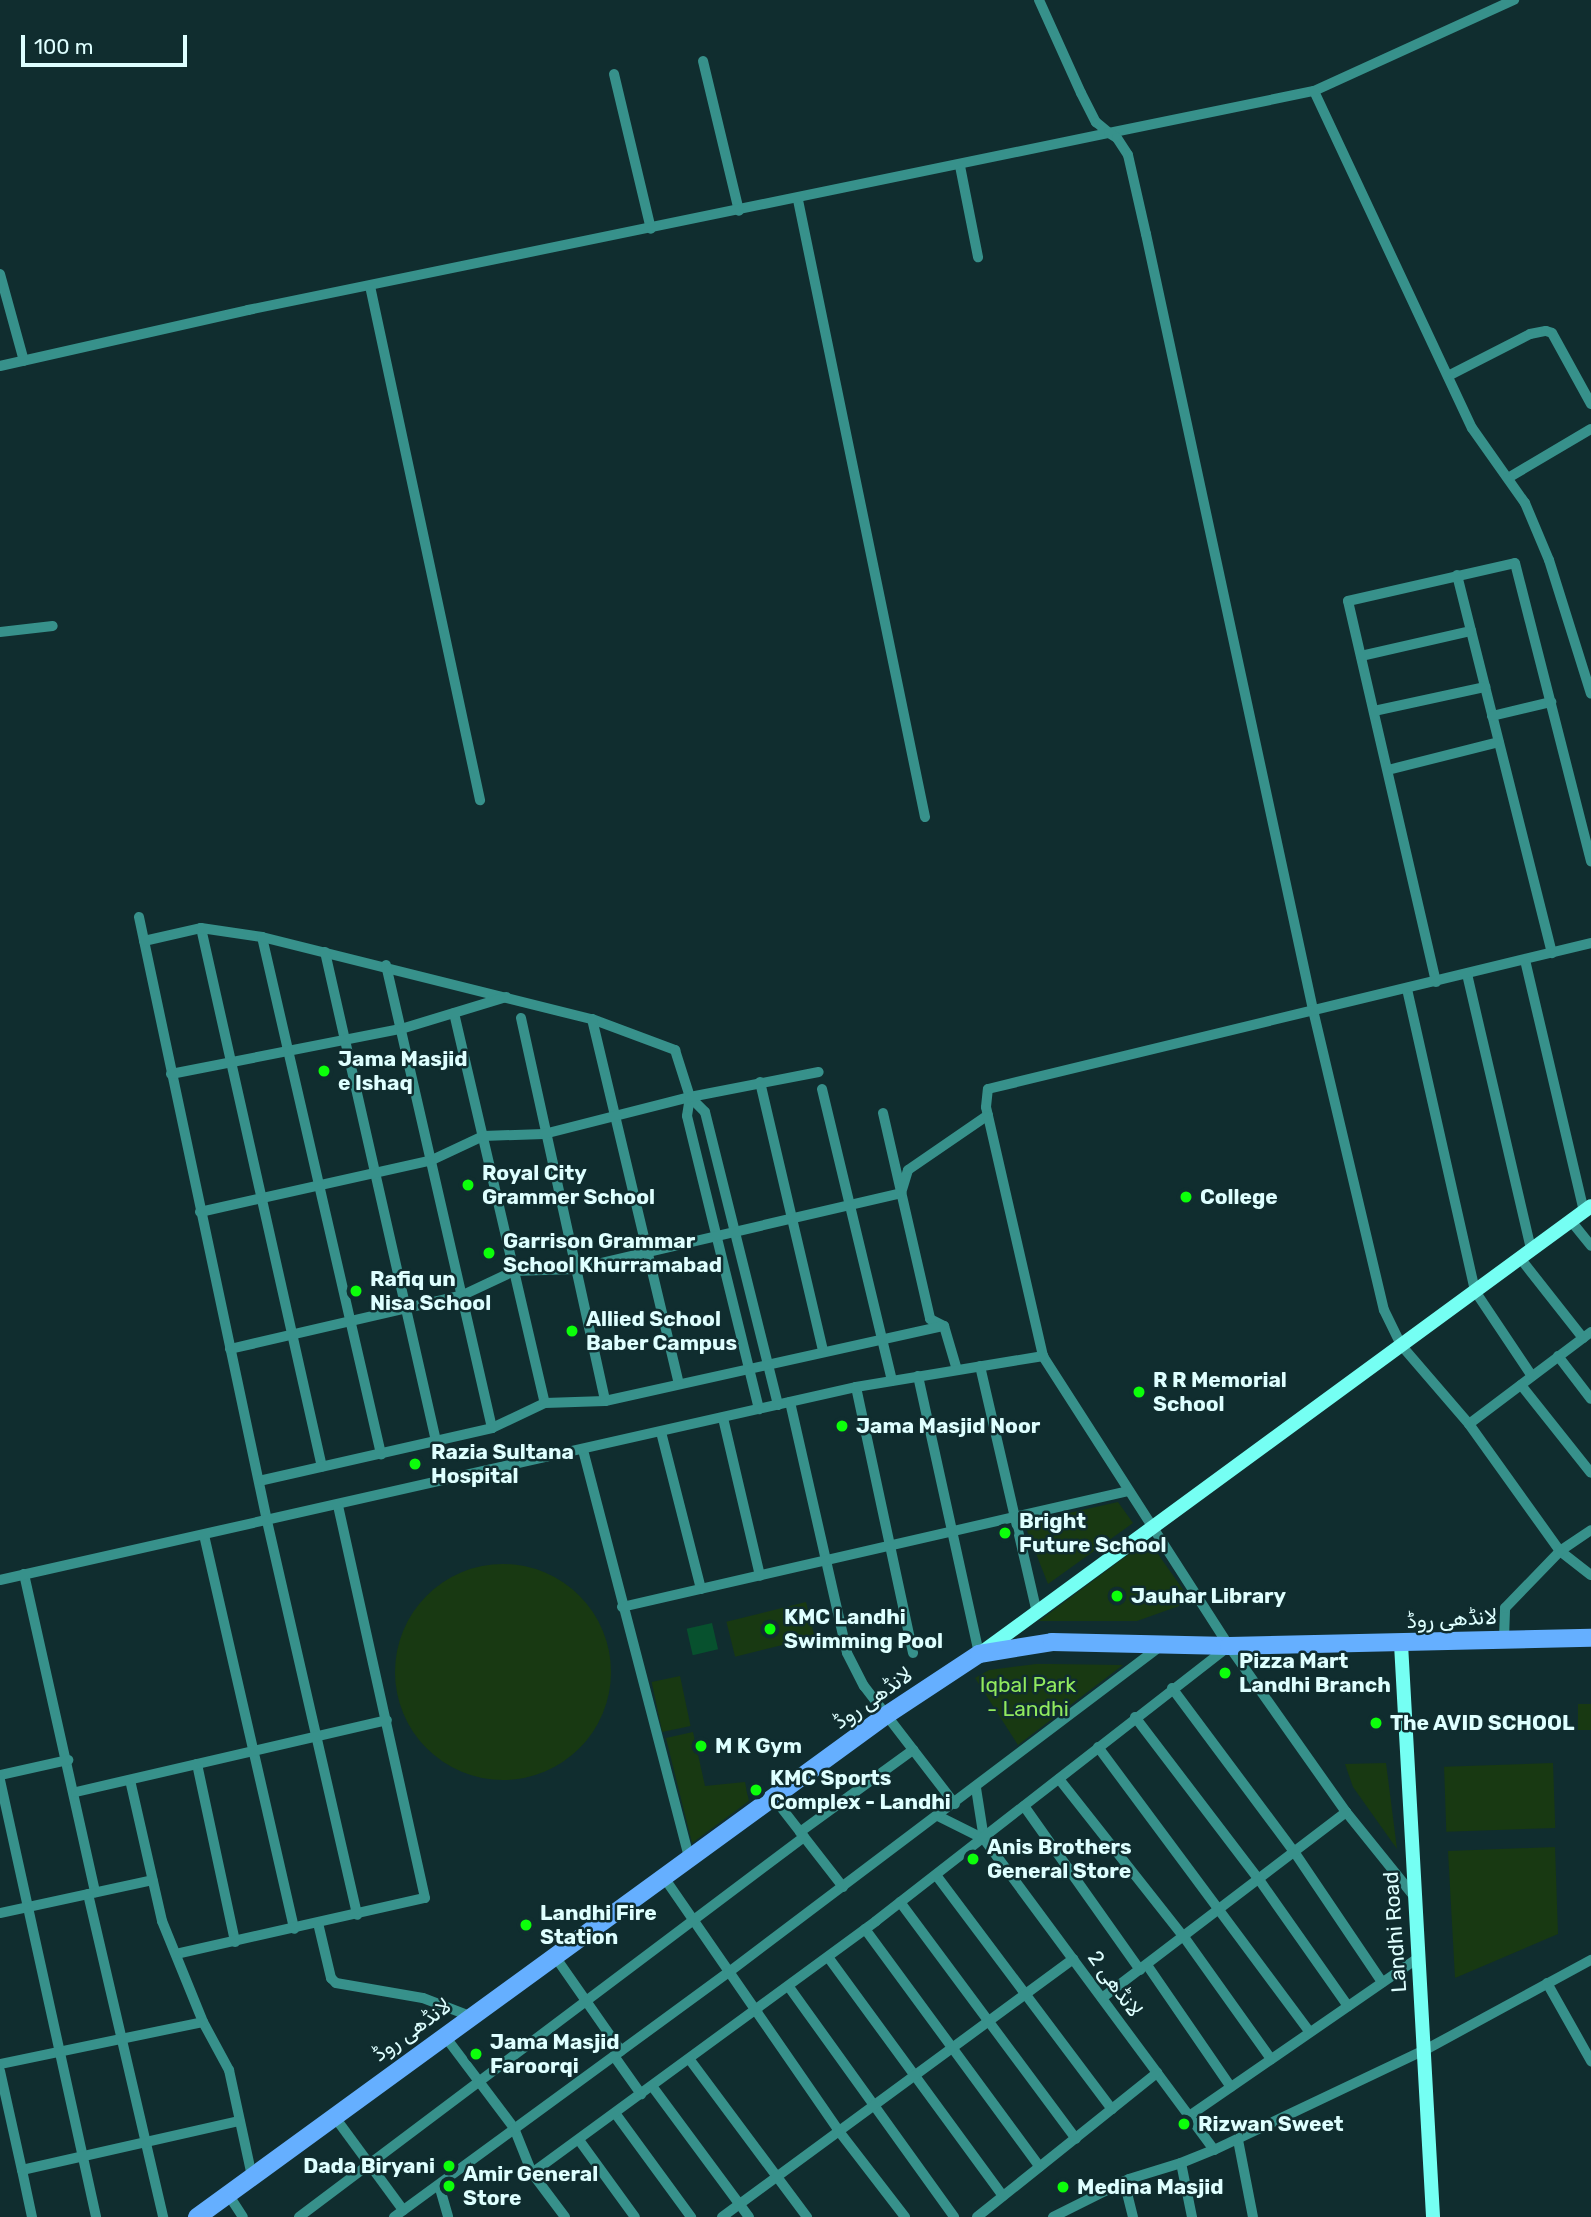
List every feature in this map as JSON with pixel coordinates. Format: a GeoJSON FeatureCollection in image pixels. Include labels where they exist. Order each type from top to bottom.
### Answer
{"type":"FeatureCollection","features":[{"type":"Feature","properties":{"kind":"main road","name":"لانڈھی روڈ"},"geometry":{"type":"LineString","coordinates":[[197,2217],[688,1858],[886,1716],[979,1654],[1052,1642],[1228,1646],[1591,1638]]}},
{"type":"Feature","properties":{"kind":"street"},"geometry":{"type":"LineString","coordinates":[[1039,0],[1091,113],[1122,143],[1131,168],[1313,1010],[1384,1310],[1401,1345],[1469,1424],[1560,1551],[1591,1575]]}},
{"type":"Feature","properties":{"kind":"street"},"geometry":{"type":"LineString","coordinates":[[0,366],[370,286],[1314,92],[1514,0]]}},
{"type":"Feature","properties":{"kind":"street"},"geometry":{"type":"LineString","coordinates":[[703,61],[738,211]]}},
{"type":"Feature","properties":{"kind":"street"},"geometry":{"type":"LineString","coordinates":[[614,74],[651,229]]}},
{"type":"Feature","properties":{"kind":"street"},"geometry":{"type":"LineString","coordinates":[[1314,92],[1472,428],[1508,478],[1542,540],[1591,694]]}},
{"type":"Feature","properties":{"kind":"street"},"geometry":{"type":"LineString","coordinates":[[960,166],[978,257]]}},
{"type":"Feature","properties":{"kind":"street"},"geometry":{"type":"LineString","coordinates":[[798,200],[925,817]]}},
{"type":"Feature","properties":{"kind":"street"},"geometry":{"type":"LineString","coordinates":[[0,274],[24,361]]}},
{"type":"Feature","properties":{"kind":"street"},"geometry":{"type":"LineString","coordinates":[[370,286],[480,800]]}},
{"type":"Feature","properties":{"kind":"street"},"geometry":{"type":"LineString","coordinates":[[1448,376],[1546,331],[1552,333],[1591,404]]}},
{"type":"Feature","properties":{"kind":"street"},"geometry":{"type":"LineString","coordinates":[[1508,478],[1591,429]]}},
{"type":"Feature","properties":{"kind":"street"},"geometry":{"type":"LineString","coordinates":[[1436,982],[1348,601],[1515,563],[1591,861]]}},
{"type":"Feature","properties":{"kind":"street"},"geometry":{"type":"LineString","coordinates":[[1457,575],[1552,953]]}},
{"type":"Feature","properties":{"kind":"street"},"geometry":{"type":"LineString","coordinates":[[0,632],[53,626]]}},
{"type":"Feature","properties":{"kind":"street"},"geometry":{"type":"LineString","coordinates":[[1362,656],[1471,631]]}},
{"type":"Feature","properties":{"kind":"street"},"geometry":{"type":"LineString","coordinates":[[1374,711],[1485,687]]}},
{"type":"Feature","properties":{"kind":"street"},"geometry":{"type":"LineString","coordinates":[[1492,716],[1551,702]]}},
{"type":"Feature","properties":{"kind":"street"},"geometry":{"type":"LineString","coordinates":[[1388,770],[1499,742]]}},
{"type":"Feature","properties":{"kind":"street"},"geometry":{"type":"LineString","coordinates":[[139,917],[267,1521],[357,1915]]}},
{"type":"Feature","properties":{"kind":"street"},"geometry":{"type":"LineString","coordinates":[[144,941],[201,928],[262,937],[386,965],[593,1019],[675,1050],[690,1097],[687,1116],[759,1409]]}},
{"type":"Feature","properties":{"kind":"street"},"geometry":{"type":"LineString","coordinates":[[201,928],[322,1467]]}},
{"type":"Feature","properties":{"kind":"street"},"geometry":{"type":"LineString","coordinates":[[262,937],[381,1454]]}},
{"type":"Feature","properties":{"kind":"street"},"geometry":{"type":"LineString","coordinates":[[1413,1895],[1346,1812],[1228,1646],[1043,1356],[988,1115],[988,1089],[1590,943],[1591,955]]}},
{"type":"Feature","properties":{"kind":"street"},"geometry":{"type":"LineString","coordinates":[[325,952],[409,1308],[436,1441]]}},
{"type":"Feature","properties":{"kind":"street"},"geometry":{"type":"LineString","coordinates":[[918,1376],[955,1531],[979,1654],[1588,1209],[1525,960]]}},
{"type":"Feature","properties":{"kind":"street"},"geometry":{"type":"LineString","coordinates":[[386,965],[492,1428]]}},
{"type":"Feature","properties":{"kind":"street"},"geometry":{"type":"LineString","coordinates":[[1467,974],[1525,1254],[1587,1335],[1469,1424]]}},
{"type":"Feature","properties":{"kind":"street"},"geometry":{"type":"LineString","coordinates":[[1408,989],[1475,1291],[1532,1376]]}},
{"type":"Feature","properties":{"kind":"street"},"geometry":{"type":"LineString","coordinates":[[171,1074],[401,1030],[506,997]]}},
{"type":"Feature","properties":{"kind":"street"},"geometry":{"type":"LineString","coordinates":[[454,1013],[545,1403]]}},
{"type":"Feature","properties":{"kind":"street"},"geometry":{"type":"LineString","coordinates":[[521,1018],[544,1134],[605,1401]]}},
{"type":"Feature","properties":{"kind":"street"},"geometry":{"type":"LineString","coordinates":[[593,1019],[679,1384]]}},
{"type":"Feature","properties":{"kind":"street"},"geometry":{"type":"LineString","coordinates":[[200,1212],[432,1160],[484,1136],[544,1134],[616,1118],[690,1097],[819,1072]]}},
{"type":"Feature","properties":{"kind":"street"},"geometry":{"type":"LineString","coordinates":[[760,1082],[823,1351]]}},
{"type":"Feature","properties":{"kind":"street"},"geometry":{"type":"LineString","coordinates":[[822,1089],[847,1206],[892,1381]]}},
{"type":"Feature","properties":{"kind":"street"},"geometry":{"type":"LineString","coordinates":[[690,1097],[705,1112],[778,1405]]}},
{"type":"Feature","properties":{"kind":"street"},"geometry":{"type":"LineString","coordinates":[[883,1113],[930,1319],[944,1326],[957,1370]]}},
{"type":"Feature","properties":{"kind":"street"},"geometry":{"type":"LineString","coordinates":[[901,1193],[908,1170],[988,1115]]}},
{"type":"Feature","properties":{"kind":"street"},"geometry":{"type":"LineString","coordinates":[[230,1349],[463,1295],[514,1271],[575,1269],[901,1193]]}},
{"type":"Feature","properties":{"kind":"street"},"geometry":{"type":"LineString","coordinates":[[1571,1221],[1591,1246]]}},
{"type":"Feature","properties":{"kind":"street"},"geometry":{"type":"LineString","coordinates":[[259,1481],[492,1428],[545,1403],[605,1401],[944,1326]]}},
{"type":"Feature","properties":{"kind":"street"},"geometry":{"type":"LineString","coordinates":[[0,1580],[856,1387],[1043,1356]]}},
{"type":"Feature","properties":{"kind":"street"},"geometry":{"type":"LineString","coordinates":[[1558,1356],[1591,1399]]}},
{"type":"Feature","properties":{"kind":"street"},"geometry":{"type":"LineString","coordinates":[[980,1366],[1037,1612]]}},
{"type":"Feature","properties":{"kind":"street"},"geometry":{"type":"LineString","coordinates":[[1521,1385],[1591,1473]]}},
{"type":"Feature","properties":{"kind":"street"},"geometry":{"type":"LineString","coordinates":[[856,1387],[914,1653]]}},
{"type":"Feature","properties":{"kind":"street"},"geometry":{"type":"LineString","coordinates":[[790,1402],[846,1653],[886,1716],[955,1804]]}},
{"type":"Feature","properties":{"kind":"street"},"geometry":{"type":"LineString","coordinates":[[723,1418],[760,1576]]}},
{"type":"Feature","properties":{"kind":"street"},"geometry":{"type":"LineString","coordinates":[[661,1432],[701,1589]]}},
{"type":"Feature","properties":{"kind":"street"},"geometry":{"type":"LineString","coordinates":[[583,1450],[688,1858]]}},
{"type":"Feature","properties":{"kind":"street"},"geometry":{"type":"LineString","coordinates":[[622,1607],[1128,1491]]}},
{"type":"Feature","properties":{"kind":"street"},"geometry":{"type":"LineString","coordinates":[[176,1954],[425,1898],[338,1505]]}},
{"type":"Feature","properties":{"kind":"street"},"geometry":{"type":"LineString","coordinates":[[1504,1639],[1505,1608],[1560,1551],[1591,1530]]}},
{"type":"Feature","properties":{"kind":"street"},"geometry":{"type":"LineString","coordinates":[[204,1535],[294,1929]]}},
{"type":"Feature","properties":{"kind":"street"},"geometry":{"type":"LineString","coordinates":[[24,1574],[76,1792],[92,1893],[163,2217]]}},
{"type":"Feature","properties":{"kind":"street","name":"Landhi Road"},"geometry":{"type":"LineString","coordinates":[[1401,1644],[1433,2217]]}},
{"type":"Feature","properties":{"kind":"street"},"geometry":{"type":"LineString","coordinates":[[334,2116],[370,2165],[399,2214],[955,1804],[1163,1645]]}},
{"type":"Feature","properties":{"kind":"street"},"geometry":{"type":"LineString","coordinates":[[532,2173],[789,1987],[984,1839],[1228,1646]]}},
{"type":"Feature","properties":{"kind":"street"},"geometry":{"type":"LineString","coordinates":[[1172,1688],[1295,1853],[1382,1982]]}},
{"type":"Feature","properties":{"kind":"street"},"geometry":{"type":"LineString","coordinates":[[1135,1717],[1260,1881],[1348,2006]]}},
{"type":"Feature","properties":{"kind":"street"},"geometry":{"type":"LineString","coordinates":[[76,1792],[387,1720]]}},
{"type":"Feature","properties":{"kind":"street"},"geometry":{"type":"LineString","coordinates":[[1098,1747],[1222,1909],[1310,2032]]}},
{"type":"Feature","properties":{"kind":"street"},"geometry":{"type":"LineString","coordinates":[[299,2217],[481,2083],[913,1751]]}},
{"type":"Feature","properties":{"kind":"street"},"geometry":{"type":"LineString","coordinates":[[68,1760],[0,1778],[96,2217]]}},
{"type":"Feature","properties":{"kind":"street"},"geometry":{"type":"LineString","coordinates":[[197,1764],[235,1942]]}},
{"type":"Feature","properties":{"kind":"street"},"geometry":{"type":"LineString","coordinates":[[1059,1779],[1184,1937],[1271,2059]]}},
{"type":"Feature","properties":{"kind":"street"},"geometry":{"type":"LineString","coordinates":[[130,1780],[152,1880],[176,1954],[203,2022],[229,2070],[252,2176]]}},
{"type":"Feature","properties":{"kind":"street"},"geometry":{"type":"LineString","coordinates":[[976,1788],[984,1839]]}},
{"type":"Feature","properties":{"kind":"street"},"geometry":{"type":"LineString","coordinates":[[773,1797],[843,1887]]}},
{"type":"Feature","properties":{"kind":"street"},"geometry":{"type":"LineString","coordinates":[[1024,1806],[1231,2087]]}},
{"type":"Feature","properties":{"kind":"street"},"geometry":{"type":"LineString","coordinates":[[1102,1998],[1260,1881],[1346,1812]]}},
{"type":"Feature","properties":{"kind":"street"},"geometry":{"type":"LineString","coordinates":[[938,1816],[984,1839]]}},
{"type":"Feature","properties":{"kind":"street","name":"لانڈھی 2"},"geometry":{"type":"LineString","coordinates":[[984,1839],[1214,2150]]}},
{"type":"Feature","properties":{"kind":"street"},"geometry":{"type":"LineString","coordinates":[[936,1875],[1112,2109]]}},
{"type":"Feature","properties":{"kind":"street"},"geometry":{"type":"LineString","coordinates":[[663,1876],[696,1919],[755,2012],[838,2130],[905,2217]]}},
{"type":"Feature","properties":{"kind":"street"},"geometry":{"type":"LineString","coordinates":[[0,1913],[152,1880]]}},
{"type":"Feature","properties":{"kind":"street"},"geometry":{"type":"LineString","coordinates":[[900,1902],[1076,2139]]}},
{"type":"Feature","properties":{"kind":"street"},"geometry":{"type":"LineString","coordinates":[[318,1923],[331,1978],[336,1983],[423,1998],[470,2016]]}},
{"type":"Feature","properties":{"kind":"street"},"geometry":{"type":"LineString","coordinates":[[865,1929],[1040,2167]]}},
{"type":"Feature","properties":{"kind":"street"},"geometry":{"type":"LineString","coordinates":[[554,1955],[587,2002],[641,2094]]}},
{"type":"Feature","properties":{"kind":"street"},"geometry":{"type":"LineString","coordinates":[[828,1957],[1003,2196]]}},
{"type":"Feature","properties":{"kind":"street"},"geometry":{"type":"LineString","coordinates":[[1189,2116],[1418,1958]]}},
{"type":"Feature","properties":{"kind":"street"},"geometry":{"type":"LineString","coordinates":[[722,2217],[1073,1959]]}},
{"type":"Feature","properties":{"kind":"street"},"geometry":{"type":"LineString","coordinates":[[1054,2217],[1124,2181],[1181,2163],[1238,2140],[1425,2050],[1591,1960]]}},
{"type":"Feature","properties":{"kind":"street"},"geometry":{"type":"LineString","coordinates":[[1547,1983],[1591,2061]]}},
{"type":"Feature","properties":{"kind":"street"},"geometry":{"type":"LineString","coordinates":[[789,1987],[954,2217]]}},
{"type":"Feature","properties":{"kind":"street"},"geometry":{"type":"LineString","coordinates":[[0,2064],[203,2022]]}},
{"type":"Feature","properties":{"kind":"street"},"geometry":{"type":"LineString","coordinates":[[444,2035],[514,2128],[532,2173],[565,2217]]}},
{"type":"Feature","properties":{"kind":"street"},"geometry":{"type":"LineString","coordinates":[[690,2060],[807,2217]]}},
{"type":"Feature","properties":{"kind":"street"},"geometry":{"type":"LineString","coordinates":[[0,2071],[32,2217]]}},
{"type":"Feature","properties":{"kind":"street"},"geometry":{"type":"LineString","coordinates":[[977,2217],[1157,2073]]}},
{"type":"Feature","properties":{"kind":"street"},"geometry":{"type":"LineString","coordinates":[[652,2086],[749,2217]]}},
{"type":"Feature","properties":{"kind":"street"},"geometry":{"type":"LineString","coordinates":[[615,2113],[691,2217]]}},
{"type":"Feature","properties":{"kind":"street"},"geometry":{"type":"LineString","coordinates":[[22,2170],[240,2121]]}},
{"type":"Feature","properties":{"kind":"street"},"geometry":{"type":"LineString","coordinates":[[0,2130],[12,2127]]}},
{"type":"Feature","properties":{"kind":"street"},"geometry":{"type":"LineString","coordinates":[[579,2140],[635,2217]]}},
{"type":"Feature","properties":{"kind":"street"},"geometry":{"type":"LineString","coordinates":[[1238,2140],[1253,2217]]}},
{"type":"Feature","properties":{"kind":"street"},"geometry":{"type":"LineString","coordinates":[[1181,2163],[1192,2217]]}},
{"type":"Feature","properties":{"kind":"street"},"geometry":{"type":"LineString","coordinates":[[1124,2181],[1133,2217]]}},
{"type":"Feature","properties":{"kind":"street"},"geometry":{"type":"LineString","coordinates":[[439,2185],[447,2217]]}},
{"type":"Feature","properties":{"kind":"street"},"geometry":{"type":"LineString","coordinates":[[228,2194],[243,2217]]}},
{"type":"Feature","properties":{"kind":"green space"},"geometry":{"type":"Polygon","coordinates":[[[1118,1502],[1133,1523],[1048,1584],[1024,1523],[1118,1502]]]}},
{"type":"Feature","properties":{"kind":"green space"},"geometry":{"type":"Polygon","coordinates":[[[1148,1540],[1182,1588],[1185,1595],[1179,1606],[1137,1621],[1039,1621],[1148,1540]]]}},
{"type":"Feature","properties":{"kind":"green space"},"geometry":{"type":"Polygon","coordinates":[[[503,1564],[544,1572],[580,1595],[603,1631],[611,1672],[603,1713],[580,1749],[544,1772],[503,1780],[462,1772],[426,1749],[403,1713],[395,1672],[403,1631],[426,1595],[462,1572],[503,1564]]]}},
{"type":"Feature","properties":{"kind":"green space","name":"KMC Landhi Swimming Pool"},"geometry":{"type":"Polygon","coordinates":[[[806,1602],[815,1637],[735,1657],[726,1622],[806,1602]]]}},
{"type":"Feature","properties":{"kind":"green space","name":"Iqbal Park - Landhi"},"geometry":{"type":"Polygon","coordinates":[[[1036,1664],[1123,1665],[1018,1745],[975,1678],[989,1670],[1036,1664]]]}},
{"type":"Feature","properties":{"kind":"green space"},"geometry":{"type":"Polygon","coordinates":[[[680,1676],[691,1726],[662,1732],[652,1682],[680,1676]]]}},
{"type":"Feature","properties":{"kind":"green space"},"geometry":{"type":"Polygon","coordinates":[[[1578,1704],[1591,1704],[1591,1730],[1578,1730],[1578,1704]]]}},
{"type":"Feature","properties":{"kind":"green space"},"geometry":{"type":"Polygon","coordinates":[[[693,1732],[705,1786],[745,1782],[749,1801],[692,1843],[666,1738],[693,1732]]]}},
{"type":"Feature","properties":{"kind":"green space"},"geometry":{"type":"Polygon","coordinates":[[[1386,1763],[1397,1849],[1353,1787],[1345,1764],[1386,1763]]]}},
{"type":"Feature","properties":{"kind":"green space"},"geometry":{"type":"Polygon","coordinates":[[[1553,1763],[1555,1828],[1446,1832],[1444,1767],[1553,1763]]]}},
{"type":"Feature","properties":{"kind":"green space"},"geometry":{"type":"Polygon","coordinates":[[[1555,1847],[1558,1934],[1455,1978],[1448,1851],[1555,1847]]]}},
{"type":"Feature","properties":{"kind":"shaded area"},"geometry":{"type":"Polygon","coordinates":[[[712,1623],[718,1649],[693,1655],[687,1629],[712,1623]]]}},
{"type":"Feature","properties":{"kind":"place","name":"Jama Masjid e Ishaq"},"geometry":{"type":"Point","coordinates":[324,1071]}},
{"type":"Feature","properties":{"kind":"place","name":"Royal City Grammer School"},"geometry":{"type":"Point","coordinates":[468,1185]}},
{"type":"Feature","properties":{"kind":"place","name":"College"},"geometry":{"type":"Point","coordinates":[1186,1197]}},
{"type":"Feature","properties":{"kind":"place","name":"Garrison Grammar School Khurramabad"},"geometry":{"type":"Point","coordinates":[489,1253]}},
{"type":"Feature","properties":{"kind":"place","name":"Rafiq un Nisa School"},"geometry":{"type":"Point","coordinates":[356,1291]}},
{"type":"Feature","properties":{"kind":"place","name":"Allied School Baber Campus"},"geometry":{"type":"Point","coordinates":[572,1331]}},
{"type":"Feature","properties":{"kind":"place","name":"R R Memorial School"},"geometry":{"type":"Point","coordinates":[1139,1392]}},
{"type":"Feature","properties":{"kind":"place","name":"Jama Masjid Noor"},"geometry":{"type":"Point","coordinates":[842,1426]}},
{"type":"Feature","properties":{"kind":"place","name":"Razia Sultana Hospital"},"geometry":{"type":"Point","coordinates":[415,1464]}},
{"type":"Feature","properties":{"kind":"place","name":"Bright Future School"},"geometry":{"type":"Point","coordinates":[1005,1533]}},
{"type":"Feature","properties":{"kind":"place","name":"Jauhar Library"},"geometry":{"type":"Point","coordinates":[1117,1596]}},
{"type":"Feature","properties":{"kind":"place","name":"KMC Landhi Swimming Pool"},"geometry":{"type":"Point","coordinates":[770,1629]}},
{"type":"Feature","properties":{"kind":"place","name":"Pizza Mart Landhi Branch"},"geometry":{"type":"Point","coordinates":[1225,1673]}},
{"type":"Feature","properties":{"kind":"place","name":"The AVID SCHOOL"},"geometry":{"type":"Point","coordinates":[1376,1723]}},
{"type":"Feature","properties":{"kind":"place","name":"M K Gym"},"geometry":{"type":"Point","coordinates":[701,1746]}},
{"type":"Feature","properties":{"kind":"place","name":"KMC Sports Complex - Landhi"},"geometry":{"type":"Point","coordinates":[756,1790]}},
{"type":"Feature","properties":{"kind":"place","name":"Anis Brothers General Store"},"geometry":{"type":"Point","coordinates":[973,1859]}},
{"type":"Feature","properties":{"kind":"place","name":"Landhi Fire Station"},"geometry":{"type":"Point","coordinates":[526,1925]}},
{"type":"Feature","properties":{"kind":"place","name":"Jama Masjid Faroorqi"},"geometry":{"type":"Point","coordinates":[476,2054]}},
{"type":"Feature","properties":{"kind":"place","name":"Rizwan Sweet"},"geometry":{"type":"Point","coordinates":[1184,2124]}},
{"type":"Feature","properties":{"kind":"place","name":"Dada Biryani"},"geometry":{"type":"Point","coordinates":[449,2166]}},
{"type":"Feature","properties":{"kind":"place","name":"Amir General Store"},"geometry":{"type":"Point","coordinates":[449,2186]}},
{"type":"Feature","properties":{"kind":"place","name":"Medina Masjid"},"geometry":{"type":"Point","coordinates":[1063,2187]}}]}
